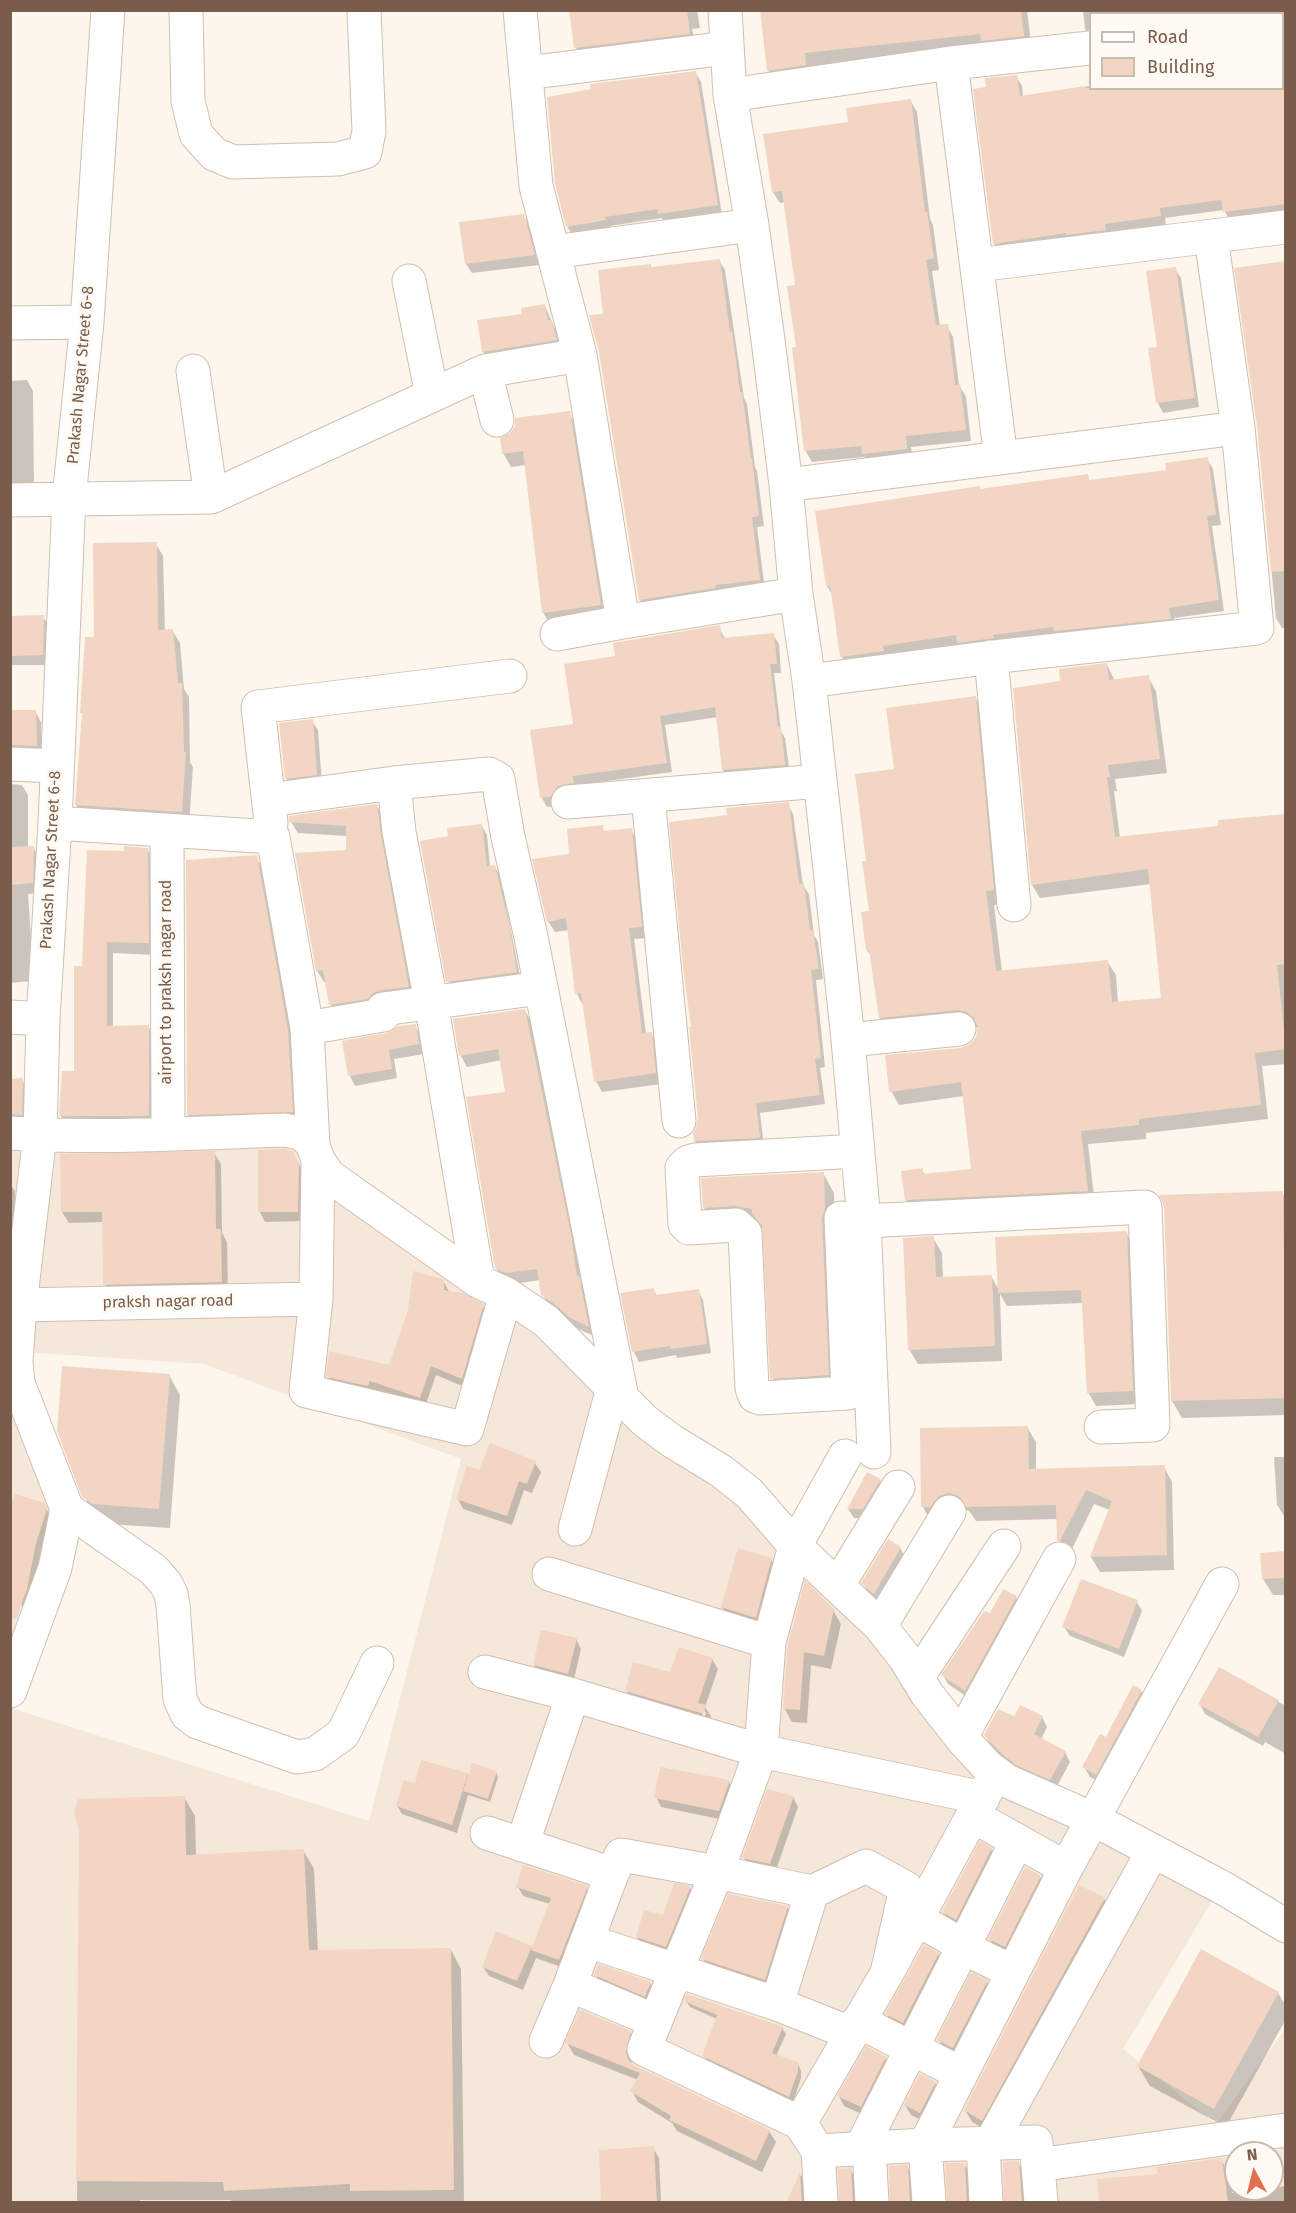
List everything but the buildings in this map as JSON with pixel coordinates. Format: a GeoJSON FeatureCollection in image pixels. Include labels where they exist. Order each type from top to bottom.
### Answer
{"type":"FeatureCollection","features":[{"type":"Feature","properties":{"kind":"street","name":"Prakash Nagar Street 6-8"},"geometry":{"type":"LineString","coordinates":[[67,1509],[14,1380],[20,1305],[25,1134],[43,1019],[55,823],[69,498],[87,322],[108,10]]}},
{"type":"Feature","properties":{"kind":"street"},"geometry":{"type":"LineString","coordinates":[[186,10],[188,101],[196,134],[214,154],[233,162],[338,159],[365,152],[369,131],[364,10]]}},
{"type":"Feature","properties":{"kind":"street"},"geometry":{"type":"LineString","coordinates":[[520,10],[536,186],[580,355],[623,622]]}},
{"type":"Feature","properties":{"kind":"street"},"geometry":{"type":"LineString","coordinates":[[725,10],[730,95],[752,225],[786,485],[796,594],[809,681],[848,1040],[848,1152],[860,1392]]}},
{"type":"Feature","properties":{"kind":"street"},"geometry":{"type":"LineString","coordinates":[[526,73],[727,48]]}},
{"type":"Feature","properties":{"kind":"street"},"geometry":{"type":"LineString","coordinates":[[730,95],[951,63],[1089,48]]}},
{"type":"Feature","properties":{"kind":"street"},"geometry":{"type":"LineString","coordinates":[[951,63],[1001,458]]}},
{"type":"Feature","properties":{"kind":"street"},"geometry":{"type":"LineString","coordinates":[[553,252],[752,225]]}},
{"type":"Feature","properties":{"kind":"street"},"geometry":{"type":"LineString","coordinates":[[977,265],[1286,227]]}},
{"type":"Feature","properties":{"kind":"street"},"geometry":{"type":"LineString","coordinates":[[809,681],[991,657],[1257,628],[1238,428],[1211,237]]}},
{"type":"Feature","properties":{"kind":"street"},"geometry":{"type":"LineString","coordinates":[[409,281],[432,395]]}},
{"type":"Feature","properties":{"kind":"street"},"geometry":{"type":"LineString","coordinates":[[10,323],[87,322]]}},
{"type":"Feature","properties":{"kind":"street"},"geometry":{"type":"LineString","coordinates":[[10,500],[211,497],[485,371],[580,355]]}},
{"type":"Feature","properties":{"kind":"street"},"geometry":{"type":"LineString","coordinates":[[193,371],[211,497]]}},
{"type":"Feature","properties":{"kind":"street"},"geometry":{"type":"LineString","coordinates":[[485,371],[497,420]]}},
{"type":"Feature","properties":{"kind":"street"},"geometry":{"type":"LineString","coordinates":[[786,485],[1238,428]]}},
{"type":"Feature","properties":{"kind":"street"},"geometry":{"type":"LineString","coordinates":[[557,634],[796,594]]}},
{"type":"Feature","properties":{"kind":"street"},"geometry":{"type":"LineString","coordinates":[[991,657],[1014,905]]}},
{"type":"Feature","properties":{"kind":"street"},"geometry":{"type":"LineString","coordinates":[[393,783],[399,832],[431,1002],[492,1287],[467,1429],[306,1391],[316,1299],[316,1152],[307,1028],[273,837],[258,707],[510,676]]}},
{"type":"Feature","properties":{"kind":"street"},"geometry":{"type":"LineString","coordinates":[[10,764],[56,766]]}},
{"type":"Feature","properties":{"kind":"street"},"geometry":{"type":"LineString","coordinates":[[269,800],[393,783],[489,774],[498,779],[508,837],[541,988],[617,1393],[575,1528]]}},
{"type":"Feature","properties":{"kind":"street"},"geometry":{"type":"LineString","coordinates":[[568,802],[820,781]]}},
{"type":"Feature","properties":{"kind":"street"},"geometry":{"type":"LineString","coordinates":[[648,796],[679,1121]]}},
{"type":"Feature","properties":{"kind":"street"},"geometry":{"type":"LineString","coordinates":[[55,823],[273,837]]}},
{"type":"Feature","properties":{"kind":"street","name":"airport to praksh nagar road"},"geometry":{"type":"LineString","coordinates":[[167,830],[168,1133]]}},
{"type":"Feature","properties":{"kind":"street"},"geometry":{"type":"LineString","coordinates":[[307,1028],[383,1015],[383,1009],[541,988]]}},
{"type":"Feature","properties":{"kind":"street"},"geometry":{"type":"LineString","coordinates":[[10,1017],[43,1019]]}},
{"type":"Feature","properties":{"kind":"street"},"geometry":{"type":"LineString","coordinates":[[848,1040],[959,1029]]}},
{"type":"Feature","properties":{"kind":"street"},"geometry":{"type":"LineString","coordinates":[[25,1134],[285,1130],[303,1134],[329,1176],[340,1186],[546,1321],[645,1421],[663,1435],[722,1471],[749,1493],[795,1546],[880,1626],[927,1694],[961,1737],[984,1796],[1017,1841],[1066,1868]]}},
{"type":"Feature","properties":{"kind":"street"},"geometry":{"type":"LineString","coordinates":[[821,2202],[818,2151],[800,2123],[644,2049],[717,1872],[761,1751],[769,1642],[795,1546],[859,1454],[864,1221],[848,1152]]}},
{"type":"Feature","properties":{"kind":"street"},"geometry":{"type":"LineString","coordinates":[[848,1152],[695,1160],[688,1162],[682,1168],[685,1224],[689,1228],[736,1225],[745,1233],[755,1396],[760,1398],[860,1392]]}},
{"type":"Feature","properties":{"kind":"street"},"geometry":{"type":"LineString","coordinates":[[864,1221],[1145,1207],[1153,1425],[1101,1427]]}},
{"type":"Feature","properties":{"kind":"street","name":"praksh nagar road"},"geometry":{"type":"LineString","coordinates":[[20,1305],[316,1299]]}},
{"type":"Feature","properties":{"kind":"street"},"geometry":{"type":"LineString","coordinates":[[838,1585],[898,1487]]}},
{"type":"Feature","properties":{"kind":"street"},"geometry":{"type":"LineString","coordinates":[[10,1691],[55,1568],[67,1509],[154,1570],[166,1584],[173,1605],[180,1699],[187,1714],[197,1722],[297,1757],[315,1754],[343,1734],[377,1663]]}},
{"type":"Feature","properties":{"kind":"street"},"geometry":{"type":"LineString","coordinates":[[880,1626],[949,1512]]}},
{"type":"Feature","properties":{"kind":"street"},"geometry":{"type":"LineString","coordinates":[[917,1677],[1004,1546]]}},
{"type":"Feature","properties":{"kind":"street"},"geometry":{"type":"LineString","coordinates":[[961,1737],[1059,1559]]}},
{"type":"Feature","properties":{"kind":"street"},"geometry":{"type":"LineString","coordinates":[[549,1574],[769,1642]]}},
{"type":"Feature","properties":{"kind":"street"},"geometry":{"type":"LineString","coordinates":[[929,2202],[925,2145],[1066,1868],[1222,1584]]}},
{"type":"Feature","properties":{"kind":"street"},"geometry":{"type":"LineString","coordinates":[[485,1672],[573,1695],[761,1751],[984,1796]]}},
{"type":"Feature","properties":{"kind":"street"},"geometry":{"type":"LineString","coordinates":[[522,1845],[573,1695]]}},
{"type":"Feature","properties":{"kind":"street"},"geometry":{"type":"LineString","coordinates":[[800,2123],[887,1973],[915,1918],[984,1796],[1006,1781],[1093,1819],[1284,1922]]}},
{"type":"Feature","properties":{"kind":"street"},"geometry":{"type":"LineString","coordinates":[[487,1833],[612,1874]]}},
{"type":"Feature","properties":{"kind":"street"},"geometry":{"type":"LineString","coordinates":[[872,2202],[865,2148],[1017,1841]]}},
{"type":"Feature","properties":{"kind":"street"},"geometry":{"type":"LineString","coordinates":[[986,2202],[987,2144],[1153,1851]]}},
{"type":"Feature","properties":{"kind":"street"},"geometry":{"type":"LineString","coordinates":[[546,2041],[621,1855],[812,1892],[866,1866],[906,1888],[887,1973]]}},
{"type":"Feature","properties":{"kind":"street"},"geometry":{"type":"LineString","coordinates":[[777,2004],[812,1892]]}},
{"type":"Feature","properties":{"kind":"street"},"geometry":{"type":"LineString","coordinates":[[915,1918],[964,1948],[1013,1972]]}},
{"type":"Feature","properties":{"kind":"street"},"geometry":{"type":"LineString","coordinates":[[588,1941],[777,2004],[854,2027],[913,2048],[960,2073]]}},
{"type":"Feature","properties":{"kind":"street"},"geometry":{"type":"LineString","coordinates":[[570,1985],[655,2021]]}},
{"type":"Feature","properties":{"kind":"street"},"geometry":{"type":"LineString","coordinates":[[1038,2165],[1286,2130]]}},
{"type":"Feature","properties":{"kind":"street"},"geometry":{"type":"LineString","coordinates":[[818,2151],[1036,2142],[1041,2202]]}},
{"type":"Feature","properties":{"kind":"shaded area"},"geometry":{"type":"Polygon","coordinates":[[[282,1133],[743,1485],[997,1769],[1218,1891],[1123,2049],[1216,2124],[1285,2029],[1285,2202],[11,2202],[10,1140],[282,1133]],[[24,1352],[60,1517],[14,1709],[369,1821],[461,1459],[204,1364],[24,1352]]]}}]}
